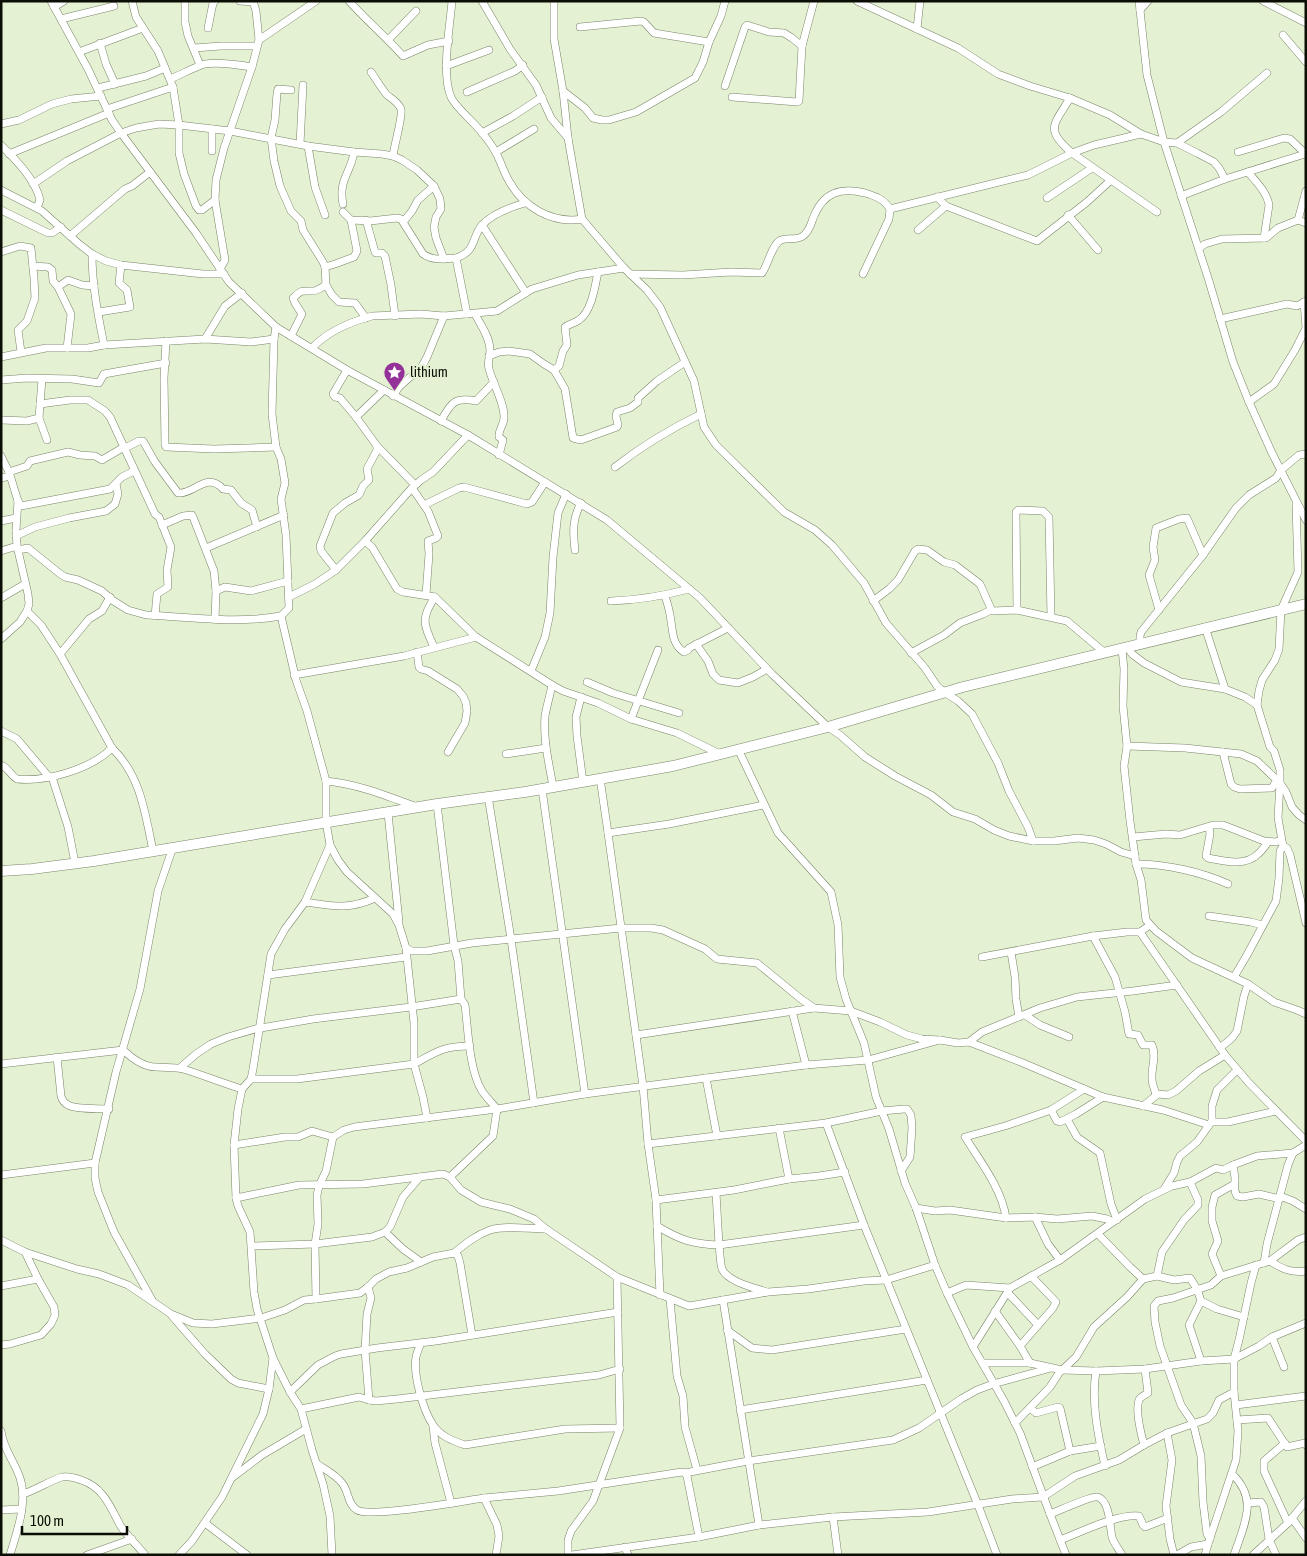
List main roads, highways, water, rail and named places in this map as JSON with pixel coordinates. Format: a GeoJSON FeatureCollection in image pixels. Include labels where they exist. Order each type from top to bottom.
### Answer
{"type":"FeatureCollection","features":[{"type":"Feature","properties":{"kind":"place","name":"lithium"},"geometry":{"type":"Point","coordinates":[394,391]}}]}
